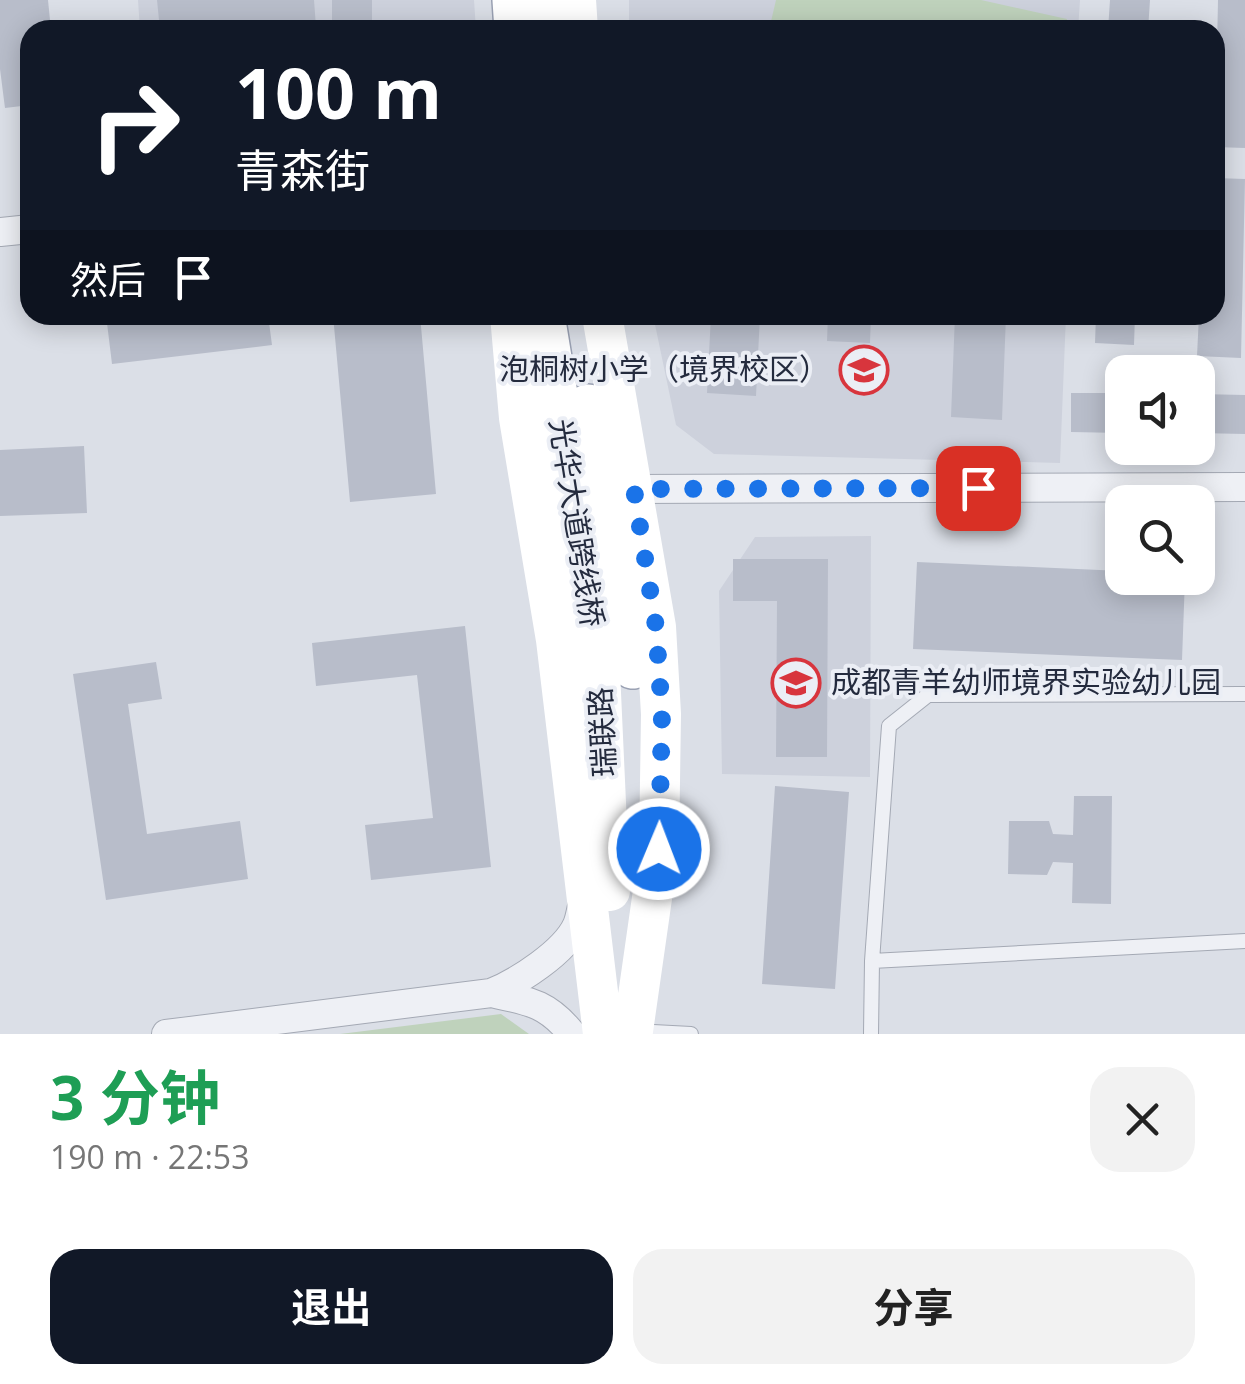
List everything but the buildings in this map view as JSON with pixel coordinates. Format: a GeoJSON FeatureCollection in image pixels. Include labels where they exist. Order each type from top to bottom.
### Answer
{"type":"FeatureCollection","features":[{"type":"Feature","properties":{"kind":"main road"},"geometry":{"type":"LineString","coordinates":[[511,325],[519,418],[556,640],[585,891],[623,1033]]}},
{"type":"Feature","properties":{"kind":"main road","name":"光华大道跨线桥"},"geometry":{"type":"LineString","coordinates":[[544,325],[616,668]]}},
{"type":"Feature","properties":{"kind":"main road","name":"光华大道跨线桥"},"geometry":{"type":"LineString","coordinates":[[574,325],[616,668]]}},
{"type":"Feature","properties":{"kind":"main road"},"geometry":{"type":"LineString","coordinates":[[604,325],[656,627],[662,714],[659,849],[623,1033]]}},
{"type":"Feature","properties":{"kind":"main road","name":"瑞联路"},"geometry":{"type":"LineString","coordinates":[[616,668],[638,907],[623,1033]]}},
{"type":"Feature","properties":{"kind":"street"},"geometry":{"type":"LineString","coordinates":[[634,489],[1245,487]]}},
{"type":"Feature","properties":{"kind":"street"},"geometry":{"type":"LineString","coordinates":[[166,1034],[492,993],[512,984],[551,955],[576,927],[585,891]]}},
{"type":"Feature","properties":{"kind":"street"},"geometry":{"type":"LineString","coordinates":[[492,993],[529,1001],[556,1014],[572,1034]]}},
{"type":"Feature","properties":{"kind":"lane"},"geometry":{"type":"LineString","coordinates":[[871,1034],[872,961],[889,726],[928,696],[1245,694]]}},
{"type":"Feature","properties":{"kind":"lane"},"geometry":{"type":"LineString","coordinates":[[872,961],[1245,941]]}},
{"type":"Feature","properties":{"kind":"lane"},"geometry":{"type":"LineString","coordinates":[[623,1033],[690,1034]]}},
{"type":"Feature","properties":{"kind":"shaded area"},"geometry":{"type":"Polygon","coordinates":[[[138,0],[474,0],[475,20],[139,20],[138,0]]]}},
{"type":"Feature","properties":{"kind":"shaded area"},"geometry":{"type":"Polygon","coordinates":[[[629,0],[1080,0],[1079,20],[629,20],[629,0]]]}},
{"type":"Feature","properties":{"kind":"shaded area","name":"泡桐树小学（境界校区）"},"geometry":{"type":"Polygon","coordinates":[[[655,325],[1066,325],[1060,463],[714,454],[676,425],[655,325]]]}},
{"type":"Feature","properties":{"kind":"shaded area","name":"成都青羊幼师境界实验幼儿园"},"geometry":{"type":"Polygon","coordinates":[[[871,536],[870,777],[722,774],[719,591],[755,537],[871,536]]]}},
{"type":"Feature","properties":{"kind":"green space"},"geometry":{"type":"Polygon","coordinates":[[[776,0],[981,0],[1067,19],[1067,20],[771,20],[776,0]]]}},
{"type":"Feature","properties":{"kind":"green space"},"geometry":{"type":"Polygon","coordinates":[[[501,1014],[529,1034],[340,1034],[501,1014]]]}},
{"type":"Feature","properties":{"kind":"place","name":"泡桐树小学（境界校区）"},"geometry":{"type":"Point","coordinates":[864,370]}},
{"type":"Feature","properties":{"kind":"place","name":"成都青羊幼师境界实验幼儿园"},"geometry":{"type":"Point","coordinates":[796,683]}},
{"type":"Feature","properties":{"kind":"route"},"geometry":{"type":"LineString","coordinates":[[659,849],[662,714],[656,627],[634,489],[978,488]]}}]}
